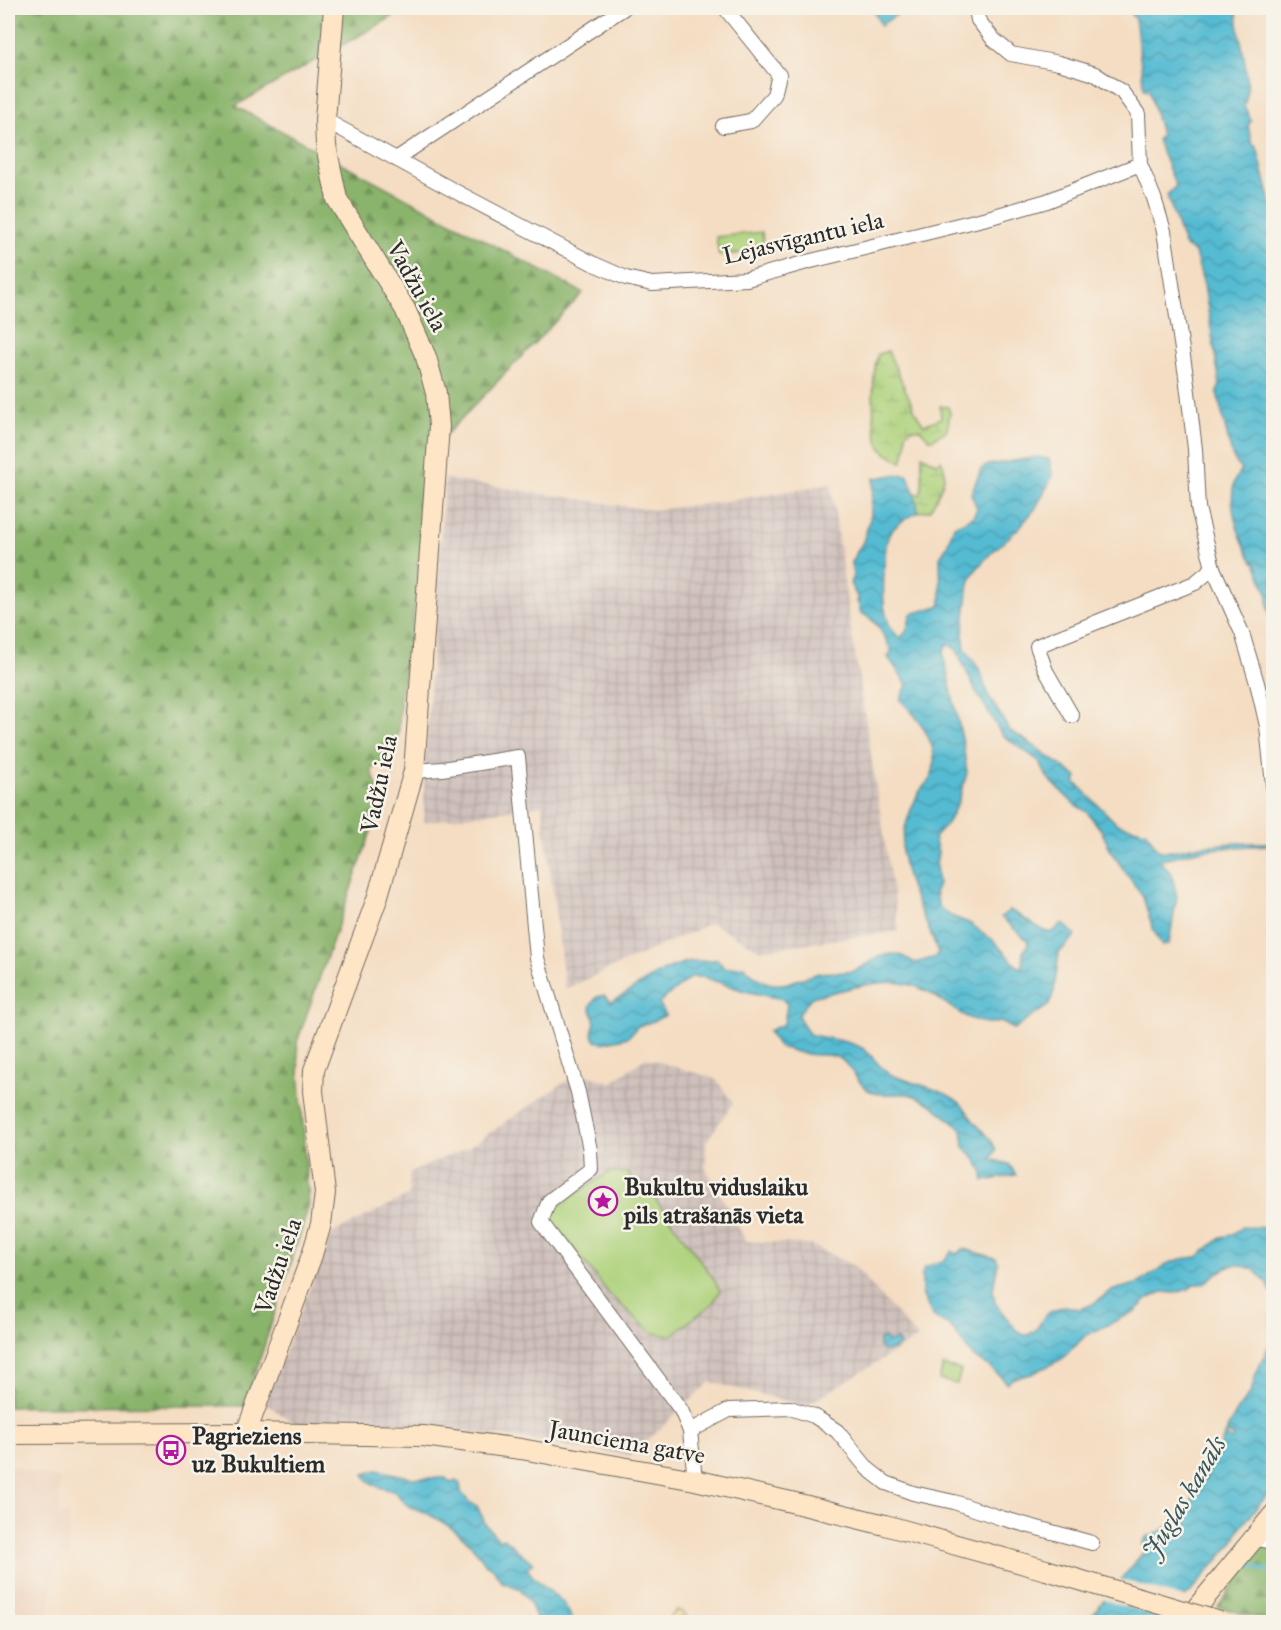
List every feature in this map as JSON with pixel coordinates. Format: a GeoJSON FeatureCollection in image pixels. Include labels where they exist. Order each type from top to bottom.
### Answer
{"type":"FeatureCollection","features":[{"type":"Feature","properties":{"kind":"street","name":"Vadžu iela"},"geometry":{"type":"LineString","coordinates":[[246,1433],[312,1255],[321,1224],[325,1193],[313,1091],[314,1070],[377,899],[414,771],[437,476],[439,426],[436,393],[426,357],[405,309],[337,199],[326,146],[325,120],[334,8]]}},
{"type":"Feature","properties":{"kind":"street"},"geometry":{"type":"LineString","coordinates":[[396,159],[624,8]]}},
{"type":"Feature","properties":{"kind":"street"},"geometry":{"type":"LineString","coordinates":[[723,126],[751,121],[774,95],[779,75],[725,8]]}},
{"type":"Feature","properties":{"kind":"street"},"geometry":{"type":"LineString","coordinates":[[976,8],[978,20],[993,39],[1011,54],[1059,63],[1095,74],[1122,92],[1138,114],[1140,164],[1164,231],[1186,376],[1198,508],[1213,568],[1242,633],[1257,683],[1267,726],[1274,795]]}},
{"type":"Feature","properties":{"kind":"street","name":"Lejasvīgantu iela"},"geometry":{"type":"LineString","coordinates":[[325,120],[592,263],[626,278],[652,284],[747,279],[1047,201],[1140,164]]}},
{"type":"Feature","properties":{"kind":"street"},"geometry":{"type":"LineString","coordinates":[[1072,716],[1046,671],[1037,646],[1195,583],[1213,568]]}},
{"type":"Feature","properties":{"kind":"street"},"geometry":{"type":"LineString","coordinates":[[414,771],[518,757],[537,958],[578,1092],[590,1150],[591,1169],[549,1201],[541,1222],[681,1410],[690,1431],[695,1480]]}},
{"type":"Feature","properties":{"kind":"street"},"geometry":{"type":"LineString","coordinates":[[690,1431],[729,1410],[789,1408],[814,1416],[837,1431],[868,1469],[886,1483],[913,1493],[954,1502],[1001,1518],[1092,1543]]}},
{"type":"Feature","properties":{"kind":"street","name":"Jaunciema gatve"},"geometry":{"type":"LineString","coordinates":[[8,1434],[246,1433],[423,1437],[521,1449],[695,1480],[885,1525],[1046,1570],[1220,1623]]}},
{"type":"Feature","properties":{"kind":"street"},"geometry":{"type":"LineString","coordinates":[[1185,1623],[1264,1540],[1274,1514]]}},
{"type":"Feature","properties":{"kind":"shaded area"},"geometry":{"type":"Polygon","coordinates":[[[445,479],[652,510],[722,502],[831,484],[847,604],[899,931],[760,950],[711,923],[565,989],[542,805],[424,822],[424,773],[445,479]]]}},
{"type":"Feature","properties":{"kind":"shaded area"},"geometry":{"type":"Polygon","coordinates":[[[646,1058],[716,1079],[733,1103],[706,1142],[706,1169],[746,1241],[811,1245],[854,1266],[918,1338],[805,1406],[710,1382],[631,1456],[397,1423],[296,1424],[265,1403],[331,1234],[409,1195],[409,1173],[469,1147],[578,1073],[611,1082],[646,1058]]]}},
{"type":"Feature","properties":{"kind":"shaded area"},"geometry":{"type":"Polygon","coordinates":[[[13,1466],[59,1479],[59,1514],[69,1515],[69,1556],[59,1556],[47,1622],[8,1622],[8,1468],[13,1466]]]}},
{"type":"Feature","properties":{"kind":"green space"},"geometry":{"type":"Polygon","coordinates":[[[8,8],[408,8],[235,106],[583,293],[436,445],[394,755],[371,769],[382,800],[297,1042],[309,1206],[245,1406],[8,1407],[8,8]]]}},
{"type":"Feature","properties":{"kind":"green space"},"geometry":{"type":"Polygon","coordinates":[[[762,232],[764,250],[719,256],[716,237],[762,232]]]}},
{"type":"Feature","properties":{"kind":"green space"},"geometry":{"type":"Polygon","coordinates":[[[888,351],[916,413],[924,425],[941,418],[940,406],[948,407],[950,413],[947,430],[933,439],[929,439],[920,429],[911,429],[906,433],[906,447],[902,462],[884,451],[875,430],[873,388],[876,363],[878,354],[888,351]]]}},
{"type":"Feature","properties":{"kind":"green space"},"geometry":{"type":"Polygon","coordinates":[[[922,455],[937,463],[941,460],[944,466],[944,479],[930,510],[918,512],[916,498],[912,491],[920,495],[922,455]]]}},
{"type":"Feature","properties":{"kind":"green space"},"geometry":{"type":"Polygon","coordinates":[[[609,1172],[628,1173],[643,1192],[648,1189],[720,1291],[713,1303],[671,1336],[652,1333],[611,1296],[551,1220],[555,1208],[609,1172]]]}},
{"type":"Feature","properties":{"kind":"green space"},"geometry":{"type":"Polygon","coordinates":[[[943,1366],[961,1370],[957,1384],[939,1380],[943,1366]]]}},
{"type":"Feature","properties":{"kind":"green space"},"geometry":{"type":"Polygon","coordinates":[[[1270,1536],[1273,1537],[1273,1622],[1218,1607],[1257,1551],[1270,1536]]]}},
{"type":"Feature","properties":{"kind":"sand"},"geometry":{"type":"Polygon","coordinates":[[[677,1610],[684,1613],[689,1622],[666,1622],[677,1610]]]}},
{"type":"Feature","properties":{"kind":"water"},"geometry":{"type":"Polygon","coordinates":[[[872,8],[907,8],[881,25],[872,8]]]}},
{"type":"Feature","properties":{"kind":"water"},"geometry":{"type":"Polygon","coordinates":[[[1131,8],[1237,8],[1247,84],[1244,105],[1251,121],[1248,126],[1252,144],[1257,147],[1274,215],[1273,628],[1268,608],[1268,596],[1255,562],[1236,524],[1233,493],[1234,483],[1241,470],[1232,456],[1217,392],[1220,385],[1204,285],[1195,253],[1184,245],[1167,195],[1176,186],[1157,140],[1161,135],[1149,90],[1144,89],[1136,25],[1131,8]]]}},
{"type":"Feature","properties":{"kind":"water"},"geometry":{"type":"Polygon","coordinates":[[[1038,457],[1049,459],[1053,476],[1035,509],[974,572],[969,583],[963,634],[965,649],[981,672],[987,693],[1009,730],[1077,777],[1075,782],[1117,824],[1146,831],[1158,850],[1173,851],[1234,843],[1269,843],[1269,845],[1200,851],[1160,861],[1171,873],[1177,896],[1169,944],[1162,946],[1153,929],[1143,897],[1112,853],[1101,830],[1087,812],[1074,804],[1047,777],[1039,761],[1002,735],[974,688],[956,649],[947,644],[943,653],[963,743],[967,773],[958,802],[948,822],[934,838],[938,852],[936,865],[938,884],[935,891],[939,907],[951,916],[969,923],[993,940],[1016,965],[1022,968],[1023,952],[1028,941],[1001,917],[1010,910],[1046,932],[1053,932],[1062,923],[1076,935],[1059,953],[1054,991],[1049,1005],[1014,1029],[1001,1022],[989,1023],[969,1018],[922,989],[888,982],[812,997],[798,1016],[809,1034],[856,1045],[866,1051],[888,1073],[953,1098],[962,1105],[992,1142],[996,1150],[991,1159],[1009,1164],[1016,1175],[984,1181],[982,1170],[975,1158],[964,1147],[962,1129],[926,1101],[907,1094],[880,1094],[870,1091],[865,1088],[844,1061],[835,1056],[810,1055],[779,1047],[768,1031],[784,1024],[787,1004],[782,999],[744,991],[703,977],[691,977],[659,1003],[666,1015],[638,1026],[628,1037],[603,1043],[596,1041],[592,1034],[595,1022],[590,1006],[597,997],[604,995],[611,1002],[673,966],[688,962],[717,959],[724,968],[744,966],[754,976],[764,981],[780,984],[819,973],[852,971],[888,954],[899,955],[915,963],[936,957],[938,952],[907,878],[902,852],[907,821],[921,789],[931,777],[934,756],[927,735],[915,715],[900,700],[907,685],[888,657],[892,652],[886,640],[876,624],[861,613],[857,601],[859,601],[850,583],[853,576],[851,562],[863,542],[870,519],[874,478],[908,475],[918,512],[898,524],[889,535],[884,572],[886,614],[892,629],[900,638],[906,632],[911,614],[941,605],[940,557],[947,546],[954,526],[973,517],[977,508],[971,494],[981,469],[988,465],[1038,457]]]}},
{"type":"Feature","properties":{"kind":"water"},"geometry":{"type":"Polygon","coordinates":[[[1243,1227],[1273,1228],[1273,1297],[1267,1283],[1253,1269],[1233,1265],[1217,1273],[1203,1284],[1194,1284],[1189,1289],[1175,1293],[1162,1292],[1148,1299],[1134,1312],[1085,1336],[1062,1359],[1007,1383],[989,1366],[973,1357],[951,1327],[933,1317],[922,1294],[922,1274],[925,1267],[945,1260],[952,1251],[957,1254],[962,1249],[996,1258],[998,1263],[993,1289],[995,1303],[1017,1331],[1028,1335],[1035,1331],[1047,1313],[1065,1306],[1079,1309],[1091,1305],[1111,1291],[1139,1283],[1169,1263],[1197,1257],[1222,1237],[1231,1235],[1243,1227]]]}},
{"type":"Feature","properties":{"kind":"water"},"geometry":{"type":"Polygon","coordinates":[[[1273,1297],[1273,1488],[1239,1529],[1234,1541],[1189,1594],[1182,1599],[1165,1622],[1086,1622],[1147,1548],[1142,1545],[1147,1536],[1154,1536],[1171,1525],[1181,1514],[1182,1508],[1191,1503],[1203,1485],[1201,1476],[1207,1479],[1203,1474],[1217,1460],[1225,1435],[1232,1440],[1234,1436],[1232,1434],[1225,1433],[1251,1392],[1256,1374],[1270,1343],[1273,1297]]]}},
{"type":"Feature","properties":{"kind":"water"},"geometry":{"type":"Polygon","coordinates":[[[884,1338],[888,1342],[897,1340],[900,1345],[890,1351],[883,1351],[879,1347],[879,1340],[884,1338]]]}},
{"type":"Feature","properties":{"kind":"water"},"geometry":{"type":"Polygon","coordinates":[[[377,1470],[414,1478],[446,1478],[450,1483],[456,1481],[460,1484],[461,1492],[469,1502],[477,1506],[486,1525],[499,1540],[503,1538],[533,1563],[527,1568],[529,1572],[565,1605],[574,1622],[538,1622],[521,1589],[502,1582],[492,1567],[486,1565],[462,1536],[430,1515],[407,1505],[396,1492],[370,1482],[364,1474],[377,1470]]]}},
{"type":"Feature","properties":{"kind":"pier"},"geometry":{"type":"Polygon","coordinates":[[[1119,1579],[1188,1599],[1170,1620],[1100,1599],[1119,1579]]]}},
{"type":"Feature","properties":{"kind":"waterway"},"geometry":{"type":"LineString","coordinates":[[1249,1564],[1274,1574]]}},
{"type":"Feature","properties":{"kind":"place","name":"Bukultu viduslaiku pils atrašanās vieta"},"geometry":{"type":"Point","coordinates":[603,1201]}},
{"type":"Feature","properties":{"kind":"place","name":"Pagrieziens uz Bukultiem"},"geometry":{"type":"Point","coordinates":[171,1450]}},
{"type":"Feature","properties":{"kind":"water label","name":"Juglas kanāls"},"geometry":{"type":"Point","coordinates":[1184,1497]}}]}
